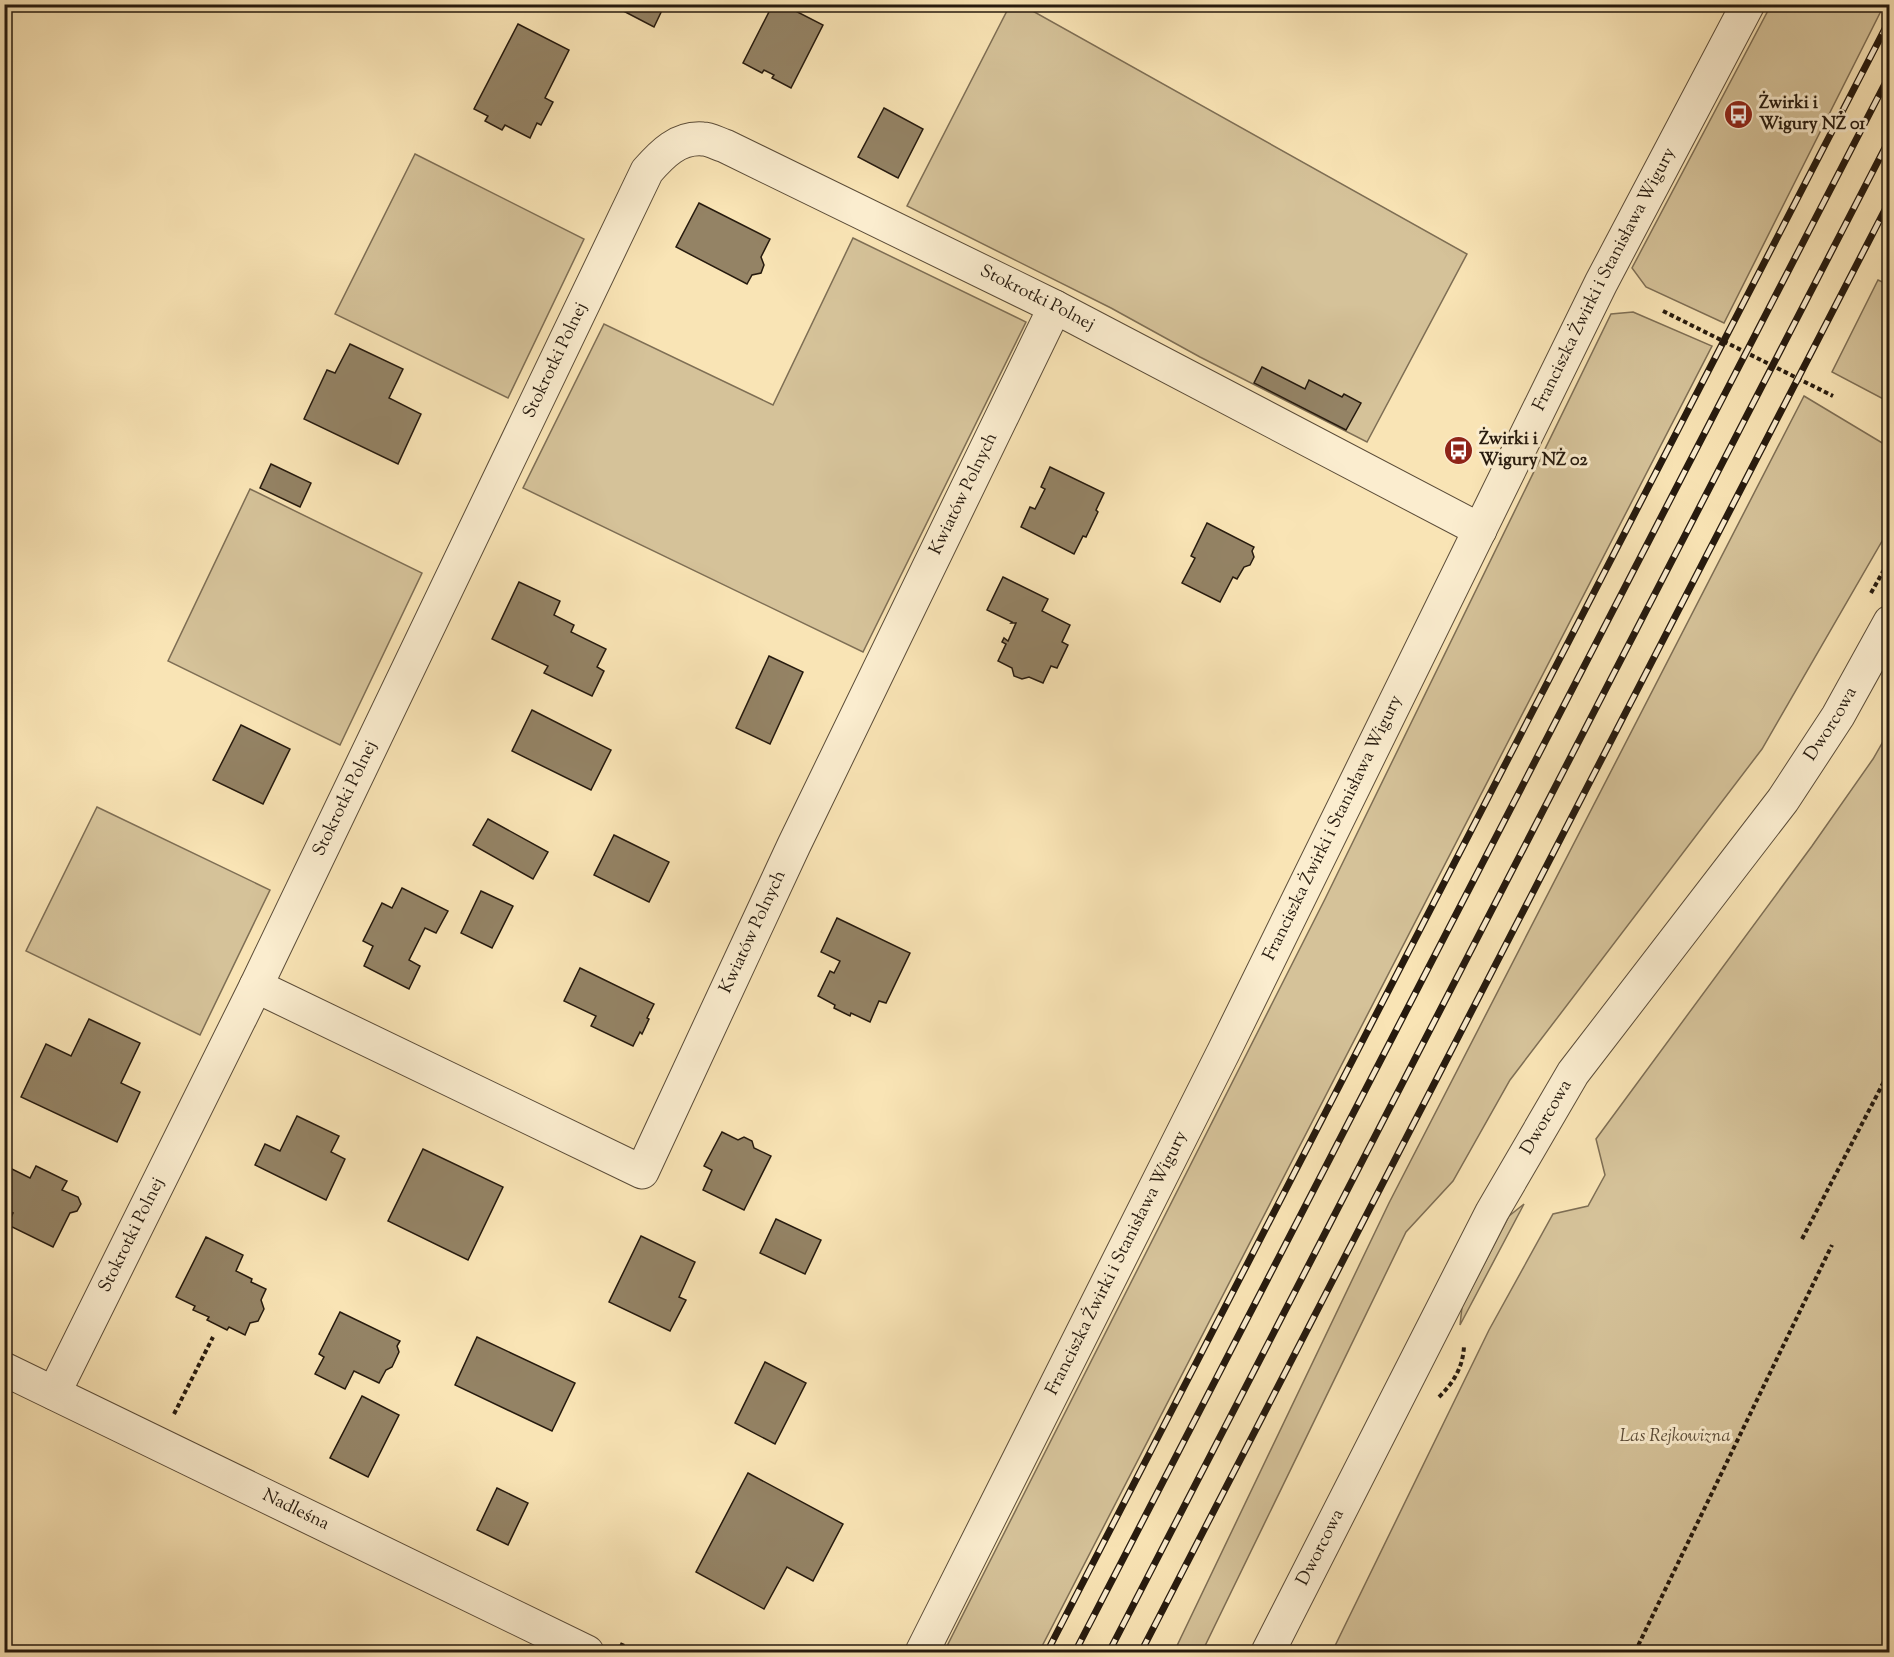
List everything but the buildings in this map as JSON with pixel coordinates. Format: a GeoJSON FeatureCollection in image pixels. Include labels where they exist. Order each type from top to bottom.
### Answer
{"type":"FeatureCollection","features":[{"type":"Feature","properties":{"kind":"street","name":"Franciszka Żwirki i Stanisława Wigury"},"geometry":{"type":"LineString","coordinates":[[922,1653],[1224,1051],[1601,282],[1748,4]]}},
{"type":"Feature","properties":{"kind":"street","name":"Stokrotki Polnej"},"geometry":{"type":"LineString","coordinates":[[54,1393],[256,986],[647,171],[662,154],[680,142],[703,139],[725,146],[1054,307],[1480,530]]}},
{"type":"Feature","properties":{"kind":"street","name":"Kwiatów Polnych"},"geometry":{"type":"LineString","coordinates":[[256,986],[642,1172],[794,845],[1054,307]]}},
{"type":"Feature","properties":{"kind":"street","name":"Dworcowa"},"geometry":{"type":"LineString","coordinates":[[1268,1653],[1492,1212],[1573,1073],[1783,800],[1838,716],[1890,622]]}},
{"type":"Feature","properties":{"kind":"street","name":"Nadleśna"},"geometry":{"type":"LineString","coordinates":[[4,1369],[587,1653]]}},
{"type":"Feature","properties":{"kind":"path"},"geometry":{"type":"LineString","coordinates":[[1663,311],[1833,396]]}},
{"type":"Feature","properties":{"kind":"path"},"geometry":{"type":"LineString","coordinates":[[1802,1239],[1890,1070]]}},
{"type":"Feature","properties":{"kind":"path"},"geometry":{"type":"LineString","coordinates":[[1635,1653],[1832,1245]]}},
{"type":"Feature","properties":{"kind":"path"},"geometry":{"type":"LineString","coordinates":[[172,1419],[213,1337]]}},
{"type":"Feature","properties":{"kind":"path"},"geometry":{"type":"LineString","coordinates":[[1437,1399],[1452,1385],[1463,1361],[1465,1341]]}},
{"type":"Feature","properties":{"kind":"green space"},"geometry":{"type":"Polygon","coordinates":[[[1010,5],[1022,5],[1467,254],[1367,442],[1200,357],[1111,308],[907,206],[1010,5]]]}},
{"type":"Feature","properties":{"kind":"green space"},"geometry":{"type":"Polygon","coordinates":[[[1771,5],[1884,5],[1724,323],[1646,287],[1632,268],[1771,5]]]}},
{"type":"Feature","properties":{"kind":"green space"},"geometry":{"type":"Polygon","coordinates":[[[415,154],[584,239],[508,398],[335,314],[415,154]]]}},
{"type":"Feature","properties":{"kind":"green space"},"geometry":{"type":"Polygon","coordinates":[[[853,238],[1026,322],[863,652],[523,488],[604,324],[773,405],[853,238]]]}},
{"type":"Feature","properties":{"kind":"green space"},"geometry":{"type":"Polygon","coordinates":[[[1878,280],[1889,285],[1889,402],[1832,372],[1878,280]]]}},
{"type":"Feature","properties":{"kind":"green space"},"geometry":{"type":"Polygon","coordinates":[[[1633,312],[1712,346],[1039,1652],[944,1652],[1325,899],[1611,314],[1633,312]]]}},
{"type":"Feature","properties":{"kind":"green space"},"geometry":{"type":"Polygon","coordinates":[[[1804,396],[1889,447],[1889,529],[1762,749],[1510,1080],[1453,1181],[1406,1232],[1202,1652],[1174,1652],[1389,1203],[1804,396]]]}},
{"type":"Feature","properties":{"kind":"green space"},"geometry":{"type":"Polygon","coordinates":[[[250,489],[422,573],[340,745],[168,661],[250,489]]]}},
{"type":"Feature","properties":{"kind":"green space","name":"Las Rejkowizna"},"geometry":{"type":"Polygon","coordinates":[[[1889,731],[1889,1652],[1332,1652],[1489,1330],[1553,1214],[1588,1206],[1605,1175],[1596,1139],[1812,846],[1873,759],[1889,731]]]}},
{"type":"Feature","properties":{"kind":"green space"},"geometry":{"type":"Polygon","coordinates":[[[97,807],[270,890],[200,1035],[26,951],[97,807]]]}},
{"type":"Feature","properties":{"kind":"green space"},"geometry":{"type":"Polygon","coordinates":[[[1524,1204],[1460,1325],[1462,1307],[1509,1216],[1524,1204]]]}},
{"type":"Feature","properties":{"kind":"railway"},"geometry":{"type":"LineString","coordinates":[[1047,1652],[1890,19]]}},
{"type":"Feature","properties":{"kind":"railway"},"geometry":{"type":"LineString","coordinates":[[1075,1652],[1890,74]]}},
{"type":"Feature","properties":{"kind":"railway"},"geometry":{"type":"LineString","coordinates":[[1109,1652],[1890,138]]}},
{"type":"Feature","properties":{"kind":"railway"},"geometry":{"type":"LineString","coordinates":[[1141,1652],[1890,200]]}},
{"type":"Feature","properties":{"kind":"place","name":"Żwirki i Wigury NŻ 01"},"geometry":{"type":"Point","coordinates":[1738,114]}},
{"type":"Feature","properties":{"kind":"place","name":"Żwirki i Wigury NŻ 02"},"geometry":{"type":"Point","coordinates":[1458,450]}}]}
